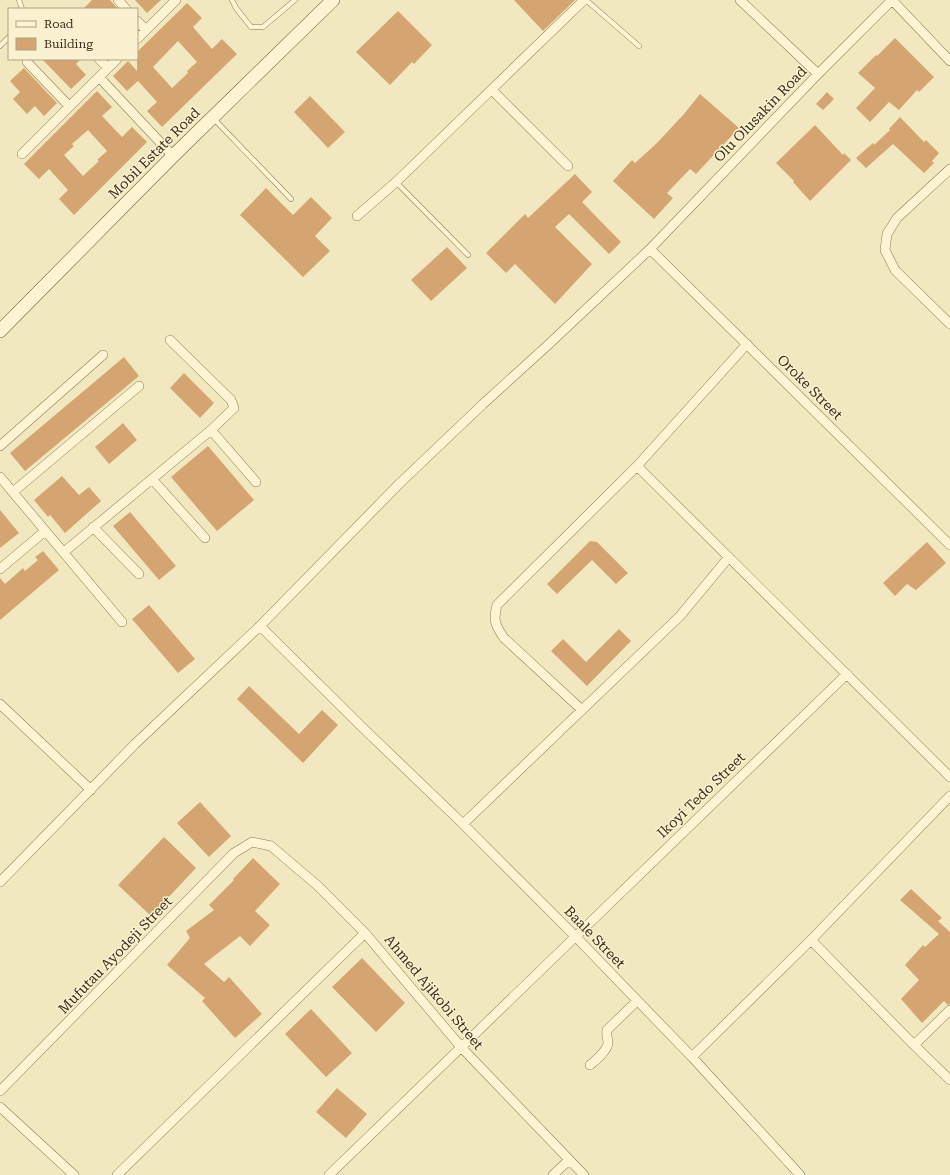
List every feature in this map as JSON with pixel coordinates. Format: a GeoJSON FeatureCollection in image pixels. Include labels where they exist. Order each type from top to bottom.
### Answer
{"type":"FeatureCollection","features":[{"type":"Feature","properties":{"kind":"main road","name":"Mobil Estate Road"},"geometry":{"type":"LineString","coordinates":[[0,331],[173,156],[333,0]]}},
{"type":"Feature","properties":{"kind":"street"},"geometry":{"type":"LineString","coordinates":[[118,0],[125,8]]}},
{"type":"Feature","properties":{"kind":"street"},"geometry":{"type":"LineString","coordinates":[[138,38],[176,0]]}},
{"type":"Feature","properties":{"kind":"street"},"geometry":{"type":"LineString","coordinates":[[357,216],[396,182],[585,0]]}},
{"type":"Feature","properties":{"kind":"street"},"geometry":{"type":"LineString","coordinates":[[740,0],[818,74]]}},
{"type":"Feature","properties":{"kind":"street"},"geometry":{"type":"LineString","coordinates":[[892,0],[950,61]]}},
{"type":"Feature","properties":{"kind":"street","name":"Olu Olusakin Road"},"geometry":{"type":"LineString","coordinates":[[0,882],[135,744],[260,626],[399,484],[650,249],[818,74],[892,0]]}},
{"type":"Feature","properties":{"kind":"street"},"geometry":{"type":"LineString","coordinates":[[138,22],[146,30]]}},
{"type":"Feature","properties":{"kind":"street"},"geometry":{"type":"LineString","coordinates":[[100,60],[108,68]]}},
{"type":"Feature","properties":{"kind":"street"},"geometry":{"type":"LineString","coordinates":[[22,154],[116,60]]}},
{"type":"Feature","properties":{"kind":"street"},"geometry":{"type":"LineString","coordinates":[[27,62],[69,106]]}},
{"type":"Feature","properties":{"kind":"street"},"geometry":{"type":"LineString","coordinates":[[99,76],[173,156]]}},
{"type":"Feature","properties":{"kind":"street"},"geometry":{"type":"LineString","coordinates":[[492,90],[568,166]]}},
{"type":"Feature","properties":{"kind":"street"},"geometry":{"type":"LineString","coordinates":[[950,168],[897,218],[887,234],[885,250],[895,270],[950,324]]}},
{"type":"Feature","properties":{"kind":"street","name":"Oroke Street"},"geometry":{"type":"LineString","coordinates":[[650,249],[950,545]]}},
{"type":"Feature","properties":{"kind":"street"},"geometry":{"type":"LineString","coordinates":[[64,552],[211,430],[234,408],[232,400],[170,340]]}},
{"type":"Feature","properties":{"kind":"street"},"geometry":{"type":"LineString","coordinates":[[582,710],[504,638],[494,620],[497,605],[637,466],[746,344]]}},
{"type":"Feature","properties":{"kind":"street"},"geometry":{"type":"LineString","coordinates":[[0,446],[104,355]]}},
{"type":"Feature","properties":{"kind":"street"},"geometry":{"type":"LineString","coordinates":[[13,492],[139,386]]}},
{"type":"Feature","properties":{"kind":"street"},"geometry":{"type":"LineString","coordinates":[[211,430],[256,482]]}},
{"type":"Feature","properties":{"kind":"street"},"geometry":{"type":"LineString","coordinates":[[637,466],[950,777]]}},
{"type":"Feature","properties":{"kind":"street"},"geometry":{"type":"LineString","coordinates":[[0,477],[122,622]]}},
{"type":"Feature","properties":{"kind":"street"},"geometry":{"type":"LineString","coordinates":[[152,479],[205,538]]}},
{"type":"Feature","properties":{"kind":"street"},"geometry":{"type":"LineString","coordinates":[[93,528],[139,574]]}},
{"type":"Feature","properties":{"kind":"street"},"geometry":{"type":"LineString","coordinates":[[0,569],[45,531]]}},
{"type":"Feature","properties":{"kind":"street"},"geometry":{"type":"LineString","coordinates":[[463,824],[680,616],[729,557]]}},
{"type":"Feature","properties":{"kind":"street","name":"Baale Street"},"geometry":{"type":"LineString","coordinates":[[260,626],[463,824],[575,936],[692,1057],[800,1175]]}},
{"type":"Feature","properties":{"kind":"street","name":"Ikoyi Tedo Street"},"geometry":{"type":"LineString","coordinates":[[329,1175],[847,674]]}},
{"type":"Feature","properties":{"kind":"street"},"geometry":{"type":"LineString","coordinates":[[0,704],[91,790]]}},
{"type":"Feature","properties":{"kind":"street"},"geometry":{"type":"LineString","coordinates":[[692,1057],[811,940],[950,796]]}},
{"type":"Feature","properties":{"kind":"street","name":"Ahmed Ajikobi Street"},"geometry":{"type":"LineString","coordinates":[[252,842],[271,846],[318,886],[365,933],[460,1047],[584,1175]]}},
{"type":"Feature","properties":{"kind":"street","name":"Mufutau Ayodeji Street"},"geometry":{"type":"LineString","coordinates":[[0,1091],[234,853],[252,842]]}},
{"type":"Feature","properties":{"kind":"street"},"geometry":{"type":"LineString","coordinates":[[117,1175],[365,933]]}},
{"type":"Feature","properties":{"kind":"street"},"geometry":{"type":"LineString","coordinates":[[811,940],[950,1080]]}},
{"type":"Feature","properties":{"kind":"street"},"geometry":{"type":"LineString","coordinates":[[590,1066],[607,1048],[607,1030],[637,1001]]}},
{"type":"Feature","properties":{"kind":"street"},"geometry":{"type":"LineString","coordinates":[[914,1045],[950,1010]]}},
{"type":"Feature","properties":{"kind":"street"},"geometry":{"type":"LineString","coordinates":[[0,1107],[74,1175]]}},
{"type":"Feature","properties":{"kind":"street"},"geometry":{"type":"LineString","coordinates":[[553,1175],[569,1160]]}},
{"type":"Feature","properties":{"kind":"lane"},"geometry":{"type":"LineString","coordinates":[[232,0],[251,28],[263,27],[295,0]]}},
{"type":"Feature","properties":{"kind":"lane"},"geometry":{"type":"LineString","coordinates":[[585,0],[639,46]]}},
{"type":"Feature","properties":{"kind":"lane"},"geometry":{"type":"LineString","coordinates":[[0,46],[8,38]]}},
{"type":"Feature","properties":{"kind":"lane"},"geometry":{"type":"LineString","coordinates":[[213,118],[291,199]]}},
{"type":"Feature","properties":{"kind":"lane"},"geometry":{"type":"LineString","coordinates":[[396,182],[468,255]]}},
{"type":"Feature","properties":{"kind":"building"},"geometry":{"type":"Polygon","coordinates":[[[92,0],[110,0],[117,8],[84,8],[92,0]]]}},
{"type":"Feature","properties":{"kind":"building"},"geometry":{"type":"Polygon","coordinates":[[[135,0],[161,0],[147,13],[135,0]]]}},
{"type":"Feature","properties":{"kind":"building"},"geometry":{"type":"Polygon","coordinates":[[[514,0],[575,0],[543,31],[514,0]]]}},
{"type":"Feature","properties":{"kind":"building"},"geometry":{"type":"Polygon","coordinates":[[[187,3],[202,18],[193,27],[212,49],[222,39],[237,54],[162,127],[147,111],[157,102],[138,81],[127,91],[113,76],[128,61],[137,71],[138,51],[187,3]],[[178,41],[153,67],[172,88],[188,73],[187,71],[197,62],[178,41]]]}},
{"type":"Feature","properties":{"kind":"building"},"geometry":{"type":"Polygon","coordinates":[[[398,11],[432,45],[414,64],[412,62],[390,85],[356,52],[398,11]]]}},
{"type":"Feature","properties":{"kind":"building"},"geometry":{"type":"Polygon","coordinates":[[[895,38],[934,77],[919,92],[917,90],[899,110],[889,102],[870,122],[856,108],[875,88],[858,73],[895,38]]]}},
{"type":"Feature","properties":{"kind":"building"},"geometry":{"type":"Polygon","coordinates":[[[43,60],[80,60],[76,64],[86,75],[71,89],[43,60]]]}},
{"type":"Feature","properties":{"kind":"building"},"geometry":{"type":"Polygon","coordinates":[[[24,68],[57,103],[44,116],[35,106],[27,114],[13,99],[20,92],[10,81],[24,68]]]}},
{"type":"Feature","properties":{"kind":"building"},"geometry":{"type":"Polygon","coordinates":[[[97,91],[112,107],[102,116],[122,137],[132,127],[147,142],[74,215],[59,199],[68,190],[49,169],[39,179],[24,164],[97,91]],[[88,130],[72,144],[74,146],[64,155],[83,176],[107,151],[88,130]]]}},
{"type":"Feature","properties":{"kind":"building"},"geometry":{"type":"Polygon","coordinates":[[[827,92],[834,99],[823,110],[816,104],[827,92]]]}},
{"type":"Feature","properties":{"kind":"building"},"geometry":{"type":"Polygon","coordinates":[[[700,94],[739,128],[696,174],[690,169],[667,193],[673,198],[654,219],[613,181],[632,160],[635,163],[657,143],[700,94]]]}},
{"type":"Feature","properties":{"kind":"building"},"geometry":{"type":"Polygon","coordinates":[[[310,96],[345,132],[328,148],[294,112],[310,96]]]}},
{"type":"Feature","properties":{"kind":"building"},"geometry":{"type":"Polygon","coordinates":[[[900,117],[924,142],[926,140],[939,153],[932,161],[934,163],[924,173],[893,144],[866,168],[856,158],[873,143],[874,145],[890,130],[889,129],[900,117]]]}},
{"type":"Feature","properties":{"kind":"building"},"geometry":{"type":"Polygon","coordinates":[[[815,125],[843,155],[844,153],[851,160],[810,201],[793,182],[794,181],[776,163],[815,125]]]}},
{"type":"Feature","properties":{"kind":"building"},"geometry":{"type":"Polygon","coordinates":[[[575,174],[592,192],[582,202],[621,242],[609,254],[569,214],[555,227],[592,264],[555,304],[515,264],[506,273],[486,253],[525,214],[528,218],[575,174]]]}},
{"type":"Feature","properties":{"kind":"building"},"geometry":{"type":"Polygon","coordinates":[[[266,188],[293,215],[311,197],[332,218],[315,236],[330,251],[303,277],[240,215],[266,188]]]}},
{"type":"Feature","properties":{"kind":"building"},"geometry":{"type":"Polygon","coordinates":[[[447,247],[467,268],[431,301],[411,280],[447,247]]]}},
{"type":"Feature","properties":{"kind":"building"},"geometry":{"type":"Polygon","coordinates":[[[124,357],[139,376],[25,471],[10,453],[124,357]]]}},
{"type":"Feature","properties":{"kind":"building"},"geometry":{"type":"Polygon","coordinates":[[[184,373],[214,403],[200,418],[170,388],[184,373]]]}},
{"type":"Feature","properties":{"kind":"building"},"geometry":{"type":"Polygon","coordinates":[[[123,423],[137,440],[109,464],[95,447],[123,423]]]}},
{"type":"Feature","properties":{"kind":"building"},"geometry":{"type":"Polygon","coordinates":[[[208,446],[254,500],[217,531],[171,477],[208,446]]]}},
{"type":"Feature","properties":{"kind":"building"},"geometry":{"type":"Polygon","coordinates":[[[62,476],[79,495],[89,487],[101,501],[65,533],[50,515],[48,517],[34,500],[62,476]]]}},
{"type":"Feature","properties":{"kind":"building"},"geometry":{"type":"Polygon","coordinates":[[[0,510],[19,533],[0,548],[0,510]]]}},
{"type":"Feature","properties":{"kind":"building"},"geometry":{"type":"Polygon","coordinates":[[[130,512],[176,566],[159,580],[113,526],[130,512]]]}},
{"type":"Feature","properties":{"kind":"building"},"geometry":{"type":"Polygon","coordinates":[[[590,541],[597,542],[628,573],[616,584],[592,560],[557,594],[547,584],[590,541]]]}},
{"type":"Feature","properties":{"kind":"building"},"geometry":{"type":"Polygon","coordinates":[[[927,542],[946,563],[916,590],[907,584],[895,596],[883,583],[927,542]]]}},
{"type":"Feature","properties":{"kind":"building"},"geometry":{"type":"Polygon","coordinates":[[[43,551],[59,570],[0,620],[0,578],[5,584],[23,568],[25,571],[38,560],[35,557],[43,551]]]}},
{"type":"Feature","properties":{"kind":"building"},"geometry":{"type":"Polygon","coordinates":[[[149,605],[195,659],[178,673],[132,619],[149,605]]]}},
{"type":"Feature","properties":{"kind":"building"},"geometry":{"type":"Polygon","coordinates":[[[619,629],[631,641],[587,686],[551,651],[563,639],[586,662],[619,629]]]}},
{"type":"Feature","properties":{"kind":"building"},"geometry":{"type":"Polygon","coordinates":[[[249,686],[299,734],[322,710],[338,725],[303,763],[237,699],[249,686]]]}},
{"type":"Feature","properties":{"kind":"building"},"geometry":{"type":"Polygon","coordinates":[[[200,802],[231,836],[209,857],[177,823],[200,802]]]}},
{"type":"Feature","properties":{"kind":"building"},"geometry":{"type":"Polygon","coordinates":[[[164,837],[196,868],[151,916],[118,885],[164,837]]]}},
{"type":"Feature","properties":{"kind":"building"},"geometry":{"type":"Polygon","coordinates":[[[253,858],[280,884],[255,911],[270,925],[250,946],[240,936],[204,964],[224,982],[229,977],[262,1014],[235,1038],[202,1001],[205,998],[167,965],[190,938],[186,931],[214,910],[209,905],[253,858]]]}},
{"type":"Feature","properties":{"kind":"building"},"geometry":{"type":"Polygon","coordinates":[[[911,889],[942,918],[938,921],[950,932],[950,1004],[948,1005],[944,1001],[922,1023],[901,999],[919,980],[905,965],[923,945],[925,947],[939,934],[900,900],[911,889]]]}},
{"type":"Feature","properties":{"kind":"building"},"geometry":{"type":"Polygon","coordinates":[[[362,958],[405,1003],[376,1032],[332,987],[362,958]]]}},
{"type":"Feature","properties":{"kind":"building"},"geometry":{"type":"Polygon","coordinates":[[[311,1009],[352,1053],[326,1077],[285,1034],[311,1009]]]}},
{"type":"Feature","properties":{"kind":"building"},"geometry":{"type":"Polygon","coordinates":[[[337,1088],[367,1114],[346,1138],[316,1112],[337,1088]]]}}]}
